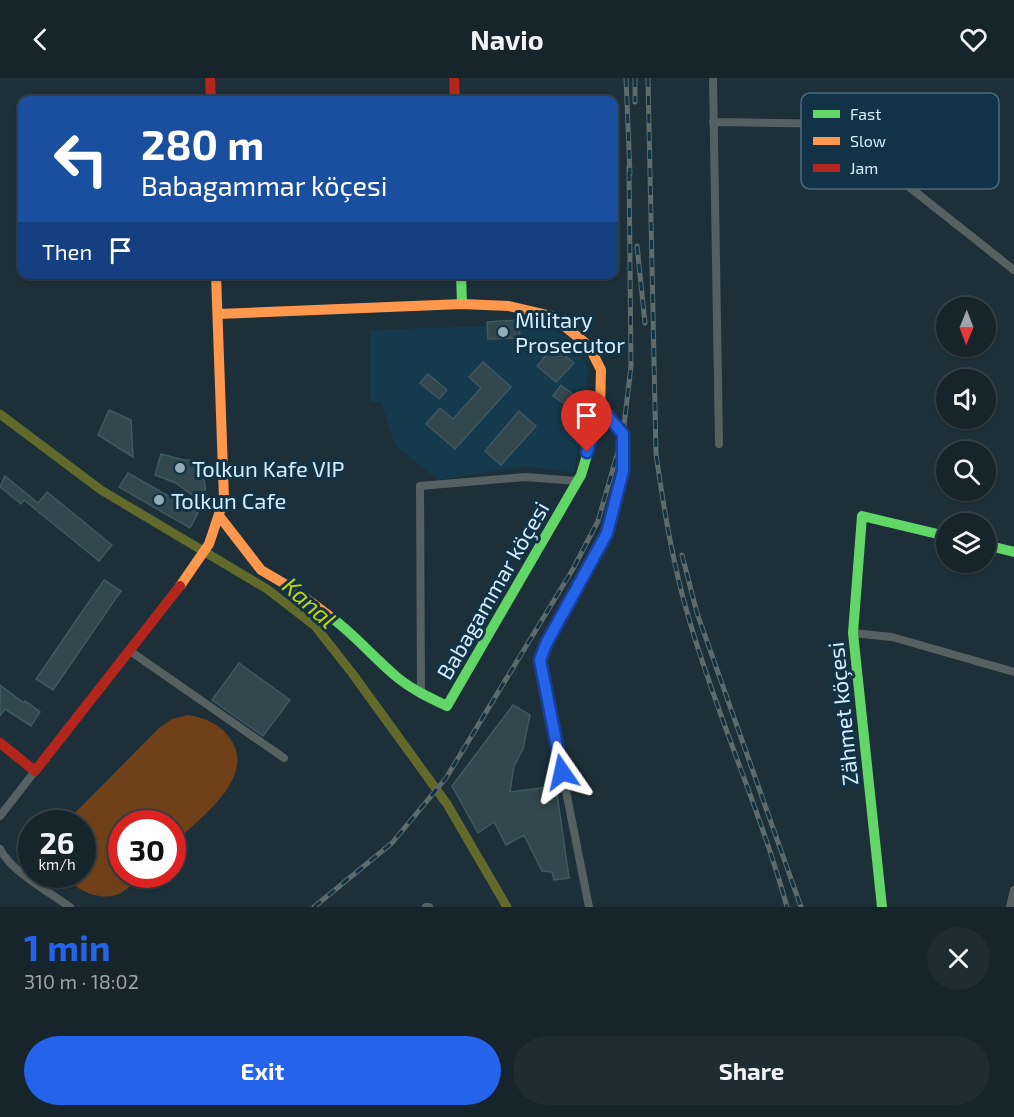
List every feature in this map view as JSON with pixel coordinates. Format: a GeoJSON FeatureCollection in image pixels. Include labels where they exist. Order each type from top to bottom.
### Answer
{"type":"FeatureCollection","features":[{"type":"Feature","properties":{"kind":"street"},"geometry":{"type":"LineString","coordinates":[[210,78],[211,96]]}},
{"type":"Feature","properties":{"kind":"street"},"geometry":{"type":"LineString","coordinates":[[454,78],[455,96]]}},
{"type":"Feature","properties":{"kind":"street"},"geometry":{"type":"LineString","coordinates":[[713,78],[719,444]]}},
{"type":"Feature","properties":{"kind":"street"},"geometry":{"type":"LineString","coordinates":[[713,122],[801,123]]}},
{"type":"Feature","properties":{"kind":"street"},"geometry":{"type":"LineString","coordinates":[[912,189],[1014,270]]}},
{"type":"Feature","properties":{"kind":"street"},"geometry":{"type":"LineString","coordinates":[[0,816],[183,582],[218,530],[224,499],[216,279]]}},
{"type":"Feature","properties":{"kind":"street"},"geometry":{"type":"LineString","coordinates":[[218,314],[462,304],[461,279]]}},
{"type":"Feature","properties":{"kind":"street","name":"Babagammar köçesi"},"geometry":{"type":"LineString","coordinates":[[220,517],[261,570],[295,590],[355,635],[398,678],[421,694],[447,706],[577,482],[600,407],[601,370],[589,346],[552,316],[509,306],[462,304]]}},
{"type":"Feature","properties":{"kind":"street"},"geometry":{"type":"LineString","coordinates":[[589,907],[540,660],[546,644],[607,533],[623,471],[623,434],[600,407]]}},
{"type":"Feature","properties":{"kind":"street"},"geometry":{"type":"LineString","coordinates":[[421,694],[420,486],[525,477],[577,482]]}},
{"type":"Feature","properties":{"kind":"street","name":"Zähmet köçesi"},"geometry":{"type":"LineString","coordinates":[[882,907],[853,633],[862,516],[936,534]]}},
{"type":"Feature","properties":{"kind":"street"},"geometry":{"type":"LineString","coordinates":[[996,548],[1014,552]]}},
{"type":"Feature","properties":{"kind":"street"},"geometry":{"type":"LineString","coordinates":[[853,633],[892,637],[1014,672]]}},
{"type":"Feature","properties":{"kind":"street"},"geometry":{"type":"LineString","coordinates":[[130,651],[284,758]]}},
{"type":"Feature","properties":{"kind":"street"},"geometry":{"type":"LineString","coordinates":[[0,743],[35,771]]}},
{"type":"Feature","properties":{"kind":"street"},"geometry":{"type":"LineString","coordinates":[[0,849],[4,856],[32,880],[69,907]]}},
{"type":"Feature","properties":{"kind":"street"},"geometry":{"type":"LineString","coordinates":[[1010,907],[1014,890]]}},
{"type":"Feature","properties":{"kind":"shaded area"},"geometry":{"type":"Polygon","coordinates":[[[519,325],[543,325],[577,342],[589,370],[574,473],[525,466],[438,480],[395,445],[381,402],[370,402],[370,330],[487,326],[488,339],[519,338],[519,325]]]}},
{"type":"Feature","properties":{"kind":"shaded area"},"geometry":{"type":"Polygon","coordinates":[[[188,715],[212,723],[223,730],[231,740],[237,755],[236,769],[230,784],[221,798],[186,832],[186,810],[108,810],[108,888],[128,888],[116,895],[108,896],[83,891],[79,888],[96,888],[96,810],[78,810],[159,728],[172,719],[188,715]]]}},
{"type":"Feature","properties":{"kind":"building","name":"Military Prosecutor"},"geometry":{"type":"Polygon","coordinates":[[[519,320],[520,338],[488,339],[487,322],[519,320]]]}},
{"type":"Feature","properties":{"kind":"building"},"geometry":{"type":"Polygon","coordinates":[[[554,346],[574,363],[556,382],[537,366],[554,346]]]}},
{"type":"Feature","properties":{"kind":"building"},"geometry":{"type":"Polygon","coordinates":[[[483,362],[511,387],[455,449],[426,424],[440,408],[453,419],[481,388],[469,377],[483,362]]]}},
{"type":"Feature","properties":{"kind":"building"},"geometry":{"type":"Polygon","coordinates":[[[428,374],[447,390],[439,399],[420,383],[428,374]]]}},
{"type":"Feature","properties":{"kind":"building"},"geometry":{"type":"Polygon","coordinates":[[[561,385],[575,396],[575,411],[553,396],[561,385]]]}},
{"type":"Feature","properties":{"kind":"building"},"geometry":{"type":"Polygon","coordinates":[[[109,410],[131,420],[133,457],[98,435],[109,410]]]}},
{"type":"Feature","properties":{"kind":"building"},"geometry":{"type":"Polygon","coordinates":[[[519,411],[536,426],[501,465],[485,451],[519,411]]]}},
{"type":"Feature","properties":{"kind":"building","name":"Tolkun Kafe VIP"},"geometry":{"type":"Polygon","coordinates":[[[161,454],[184,460],[202,460],[206,496],[192,495],[176,483],[155,475],[161,454]]]}},
{"type":"Feature","properties":{"kind":"building","name":"Tolkun Cafe"},"geometry":{"type":"Polygon","coordinates":[[[128,473],[198,513],[190,528],[119,487],[128,473]]]}},
{"type":"Feature","properties":{"kind":"building"},"geometry":{"type":"Polygon","coordinates":[[[5,476],[38,503],[47,492],[112,545],[99,561],[24,500],[21,504],[0,487],[5,476]]]}},
{"type":"Feature","properties":{"kind":"building"},"geometry":{"type":"Polygon","coordinates":[[[104,580],[121,591],[53,690],[36,679],[104,580]]]}},
{"type":"Feature","properties":{"kind":"building"},"geometry":{"type":"Polygon","coordinates":[[[239,663],[290,700],[263,736],[212,700],[239,663]]]}},
{"type":"Feature","properties":{"kind":"building"},"geometry":{"type":"Polygon","coordinates":[[[0,685],[40,712],[31,726],[5,709],[0,716],[0,685]]]}},
{"type":"Feature","properties":{"kind":"building"},"geometry":{"type":"Polygon","coordinates":[[[513,705],[530,715],[523,749],[514,766],[510,792],[556,786],[569,878],[554,880],[552,872],[542,871],[524,835],[506,845],[494,822],[478,833],[452,786],[513,705]]]}},
{"type":"Feature","properties":{"kind":"waterway","name":"Kanal"},"geometry":{"type":"LineString","coordinates":[[0,414],[101,490],[267,589],[315,626],[447,804],[507,907]]}},
{"type":"Feature","properties":{"kind":"railway"},"geometry":{"type":"LineString","coordinates":[[626,78],[630,174]]}},
{"type":"Feature","properties":{"kind":"railway"},"geometry":{"type":"LineString","coordinates":[[635,78],[635,102]]}},
{"type":"Feature","properties":{"kind":"railway"},"geometry":{"type":"LineString","coordinates":[[648,78],[656,454],[666,517],[678,578],[700,655],[764,834],[787,907]]}},
{"type":"Feature","properties":{"kind":"railway"},"geometry":{"type":"LineString","coordinates":[[314,907],[392,843],[446,778],[573,569],[598,521],[623,434],[631,366],[629,166]]}},
{"type":"Feature","properties":{"kind":"railway"},"geometry":{"type":"LineString","coordinates":[[637,246],[645,323]]}},
{"type":"Feature","properties":{"kind":"railway"},"geometry":{"type":"LineString","coordinates":[[682,555],[697,613],[801,907]]}},
{"type":"Feature","properties":{"kind":"traffic: fast"},"geometry":{"type":"LineString","coordinates":[[461,279],[462,304]]}},
{"type":"Feature","properties":{"kind":"traffic: fast"},"geometry":{"type":"LineString","coordinates":[[332,618],[398,678],[447,706],[581,475],[588,452]]}},
{"type":"Feature","properties":{"kind":"traffic: fast"},"geometry":{"type":"LineString","coordinates":[[882,907],[853,633],[862,516],[936,534]]}},
{"type":"Feature","properties":{"kind":"traffic: fast"},"geometry":{"type":"LineString","coordinates":[[996,548],[1014,552]]}},
{"type":"Feature","properties":{"kind":"traffic: slow"},"geometry":{"type":"LineString","coordinates":[[180,586],[209,544],[224,499],[216,279]]}},
{"type":"Feature","properties":{"kind":"traffic: slow"},"geometry":{"type":"LineString","coordinates":[[218,314],[462,304],[509,306],[552,316],[589,346],[601,370],[600,407],[588,452]]}},
{"type":"Feature","properties":{"kind":"traffic: slow"},"geometry":{"type":"LineString","coordinates":[[220,517],[261,570],[295,590],[332,618]]}},
{"type":"Feature","properties":{"kind":"traffic: jam"},"geometry":{"type":"LineString","coordinates":[[210,78],[211,96]]}},
{"type":"Feature","properties":{"kind":"traffic: jam"},"geometry":{"type":"LineString","coordinates":[[454,78],[455,96]]}},
{"type":"Feature","properties":{"kind":"traffic: jam"},"geometry":{"type":"LineString","coordinates":[[0,743],[35,771],[180,586]]}},
{"type":"Feature","properties":{"kind":"place","name":"Military Prosecutor"},"geometry":{"type":"Point","coordinates":[503,332]}},
{"type":"Feature","properties":{"kind":"place","name":"Tolkun Kafe VIP"},"geometry":{"type":"Point","coordinates":[180,468]}},
{"type":"Feature","properties":{"kind":"place","name":"Tolkun Cafe"},"geometry":{"type":"Point","coordinates":[159,500]}},
{"type":"Feature","properties":{"kind":"route"},"geometry":{"type":"LineString","coordinates":[[562,772],[540,660],[546,644],[607,533],[623,471],[623,434],[600,407],[587,452]]}}]}
